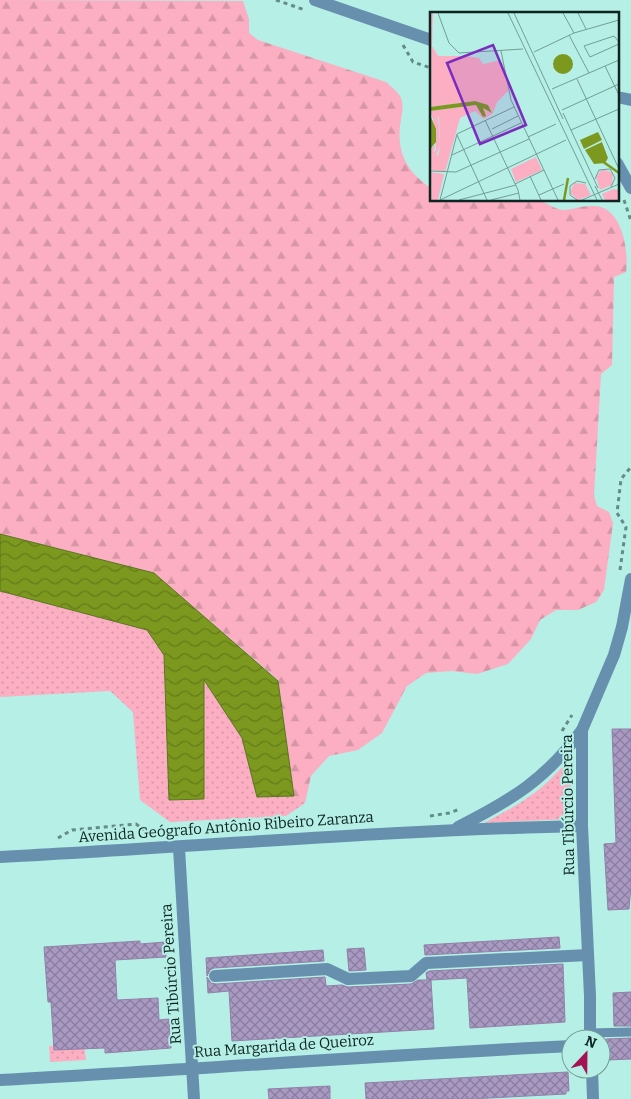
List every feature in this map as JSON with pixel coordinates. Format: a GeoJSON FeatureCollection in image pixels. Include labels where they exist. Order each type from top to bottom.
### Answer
{"type":"FeatureCollection","features":[{"type":"Feature","properties":{"kind":"street"},"geometry":{"type":"LineString","coordinates":[[315,0],[430,40]]}},
{"type":"Feature","properties":{"kind":"street"},"geometry":{"type":"LineString","coordinates":[[618,97],[631,100]]}},
{"type":"Feature","properties":{"kind":"street"},"geometry":{"type":"LineString","coordinates":[[618,166],[626,190]]}},
{"type":"Feature","properties":{"kind":"street","name":"Rua Tibúrcio Pereira"},"geometry":{"type":"LineString","coordinates":[[590,1029],[582,826],[582,730],[614,654],[622,627],[631,579]]}},
{"type":"Feature","properties":{"kind":"street","name":"Avenida Geógrafo Antônio Ribeiro Zaranza"},"geometry":{"type":"LineString","coordinates":[[454,829],[492,810],[530,786],[564,754],[582,730]]}},
{"type":"Feature","properties":{"kind":"street","name":"Avenida Geógrafo Antônio Ribeiro Zaranza"},"geometry":{"type":"LineString","coordinates":[[0,857],[179,848],[454,829],[582,826]]}},
{"type":"Feature","properties":{"kind":"street","name":"Rua Tibúrcio Pereira"},"geometry":{"type":"LineString","coordinates":[[179,848],[194,1099]]}},
{"type":"Feature","properties":{"kind":"street"},"geometry":{"type":"LineString","coordinates":[[215,976],[327,969],[344,978],[411,976],[416,974],[423,964],[426,963],[588,952]]}},
{"type":"Feature","properties":{"kind":"street","name":"Rua Margarida de Queiroz"},"geometry":{"type":"LineString","coordinates":[[0,1080],[193,1070],[398,1054],[561,1046]]}},
{"type":"Feature","properties":{"kind":"street"},"geometry":{"type":"LineString","coordinates":[[592,1079],[593,1099]]}},
{"type":"Feature","properties":{"kind":"lane"},"geometry":{"type":"LineString","coordinates":[[611,1034],[631,1032]]}},
{"type":"Feature","properties":{"kind":"path"},"geometry":{"type":"LineString","coordinates":[[626,190],[631,221]]}},
{"type":"Feature","properties":{"kind":"path"},"geometry":{"type":"LineString","coordinates":[[620,571],[626,527],[618,513],[621,479],[631,467]]}},
{"type":"Feature","properties":{"kind":"path"},"geometry":{"type":"LineString","coordinates":[[558,737],[574,712]]}},
{"type":"Feature","properties":{"kind":"path"},"geometry":{"type":"LineString","coordinates":[[420,817],[448,813],[466,806]]}},
{"type":"Feature","properties":{"kind":"path"},"geometry":{"type":"LineString","coordinates":[[49,839],[59,838],[72,830],[136,824],[155,838]]}},
{"type":"Feature","properties":{"kind":"green space"},"geometry":{"type":"Polygon","coordinates":[[[0,0],[243,1],[249,19],[249,33],[258,40],[386,82],[397,92],[402,104],[400,145],[402,154],[410,169],[430,187],[430,201],[543,201],[562,210],[593,206],[603,208],[611,213],[622,231],[627,263],[626,272],[614,277],[612,365],[601,374],[594,496],[597,506],[609,512],[613,523],[604,590],[596,602],[578,610],[556,610],[540,620],[531,639],[508,664],[477,674],[452,671],[426,673],[407,686],[382,733],[358,750],[329,756],[311,776],[305,803],[294,796],[278,680],[154,573],[0,534],[0,0]]]}},
{"type":"Feature","properties":{"kind":"green space"},"geometry":{"type":"Polygon","coordinates":[[[0,591],[147,630],[164,655],[169,800],[204,799],[203,679],[242,738],[257,797],[294,796],[305,803],[286,816],[170,822],[140,800],[133,712],[110,691],[0,697],[0,591]]]}},
{"type":"Feature","properties":{"kind":"green space"},"geometry":{"type":"Polygon","coordinates":[[[573,753],[569,819],[484,823],[533,794],[563,766],[573,753]]]}},
{"type":"Feature","properties":{"kind":"green space"},"geometry":{"type":"Polygon","coordinates":[[[84,1044],[86,1060],[50,1062],[49,1046],[84,1044]]]}},
{"type":"Feature","properties":{"kind":"water"},"geometry":{"type":"Polygon","coordinates":[[[0,534],[154,573],[278,681],[294,796],[257,797],[242,738],[204,680],[204,799],[169,800],[164,655],[147,630],[0,591],[0,534]]]}},
{"type":"Feature","properties":{"kind":"building"},"geometry":{"type":"Polygon","coordinates":[[[612,729],[631,729],[631,886],[629,909],[608,910],[604,844],[616,843],[612,729]]]}},
{"type":"Feature","properties":{"kind":"building"},"geometry":{"type":"Polygon","coordinates":[[[559,937],[560,948],[425,955],[424,945],[559,937]]]}},
{"type":"Feature","properties":{"kind":"building"},"geometry":{"type":"Polygon","coordinates":[[[140,941],[140,944],[165,942],[166,957],[115,960],[117,1000],[158,998],[159,1020],[169,1019],[171,1048],[105,1053],[105,1048],[54,1050],[51,1002],[48,1002],[44,947],[140,941]]]}},
{"type":"Feature","properties":{"kind":"building"},"geometry":{"type":"Polygon","coordinates":[[[364,948],[366,970],[349,971],[347,949],[364,948]]]}},
{"type":"Feature","properties":{"kind":"building"},"geometry":{"type":"Polygon","coordinates":[[[323,950],[324,961],[214,968],[210,970],[207,976],[206,958],[323,950]]]}},
{"type":"Feature","properties":{"kind":"building"},"geometry":{"type":"Polygon","coordinates":[[[563,964],[565,1022],[470,1028],[467,978],[431,980],[434,1029],[232,1041],[229,991],[208,993],[207,977],[211,983],[216,984],[325,977],[326,986],[342,985],[348,987],[411,984],[418,980],[427,980],[426,973],[429,971],[563,964]]]}},
{"type":"Feature","properties":{"kind":"building"},"geometry":{"type":"Polygon","coordinates":[[[631,992],[631,1026],[614,1026],[613,993],[631,992]]]}},
{"type":"Feature","properties":{"kind":"building"},"geometry":{"type":"Polygon","coordinates":[[[631,1038],[631,1059],[611,1060],[611,1039],[631,1038]]]}},
{"type":"Feature","properties":{"kind":"building"},"geometry":{"type":"Polygon","coordinates":[[[561,1072],[561,1079],[568,1079],[569,1091],[566,1091],[566,1094],[470,1099],[366,1099],[365,1083],[561,1072]]]}},
{"type":"Feature","properties":{"kind":"building"},"geometry":{"type":"Polygon","coordinates":[[[330,1086],[330,1099],[269,1099],[268,1089],[330,1086]]]}}]}
